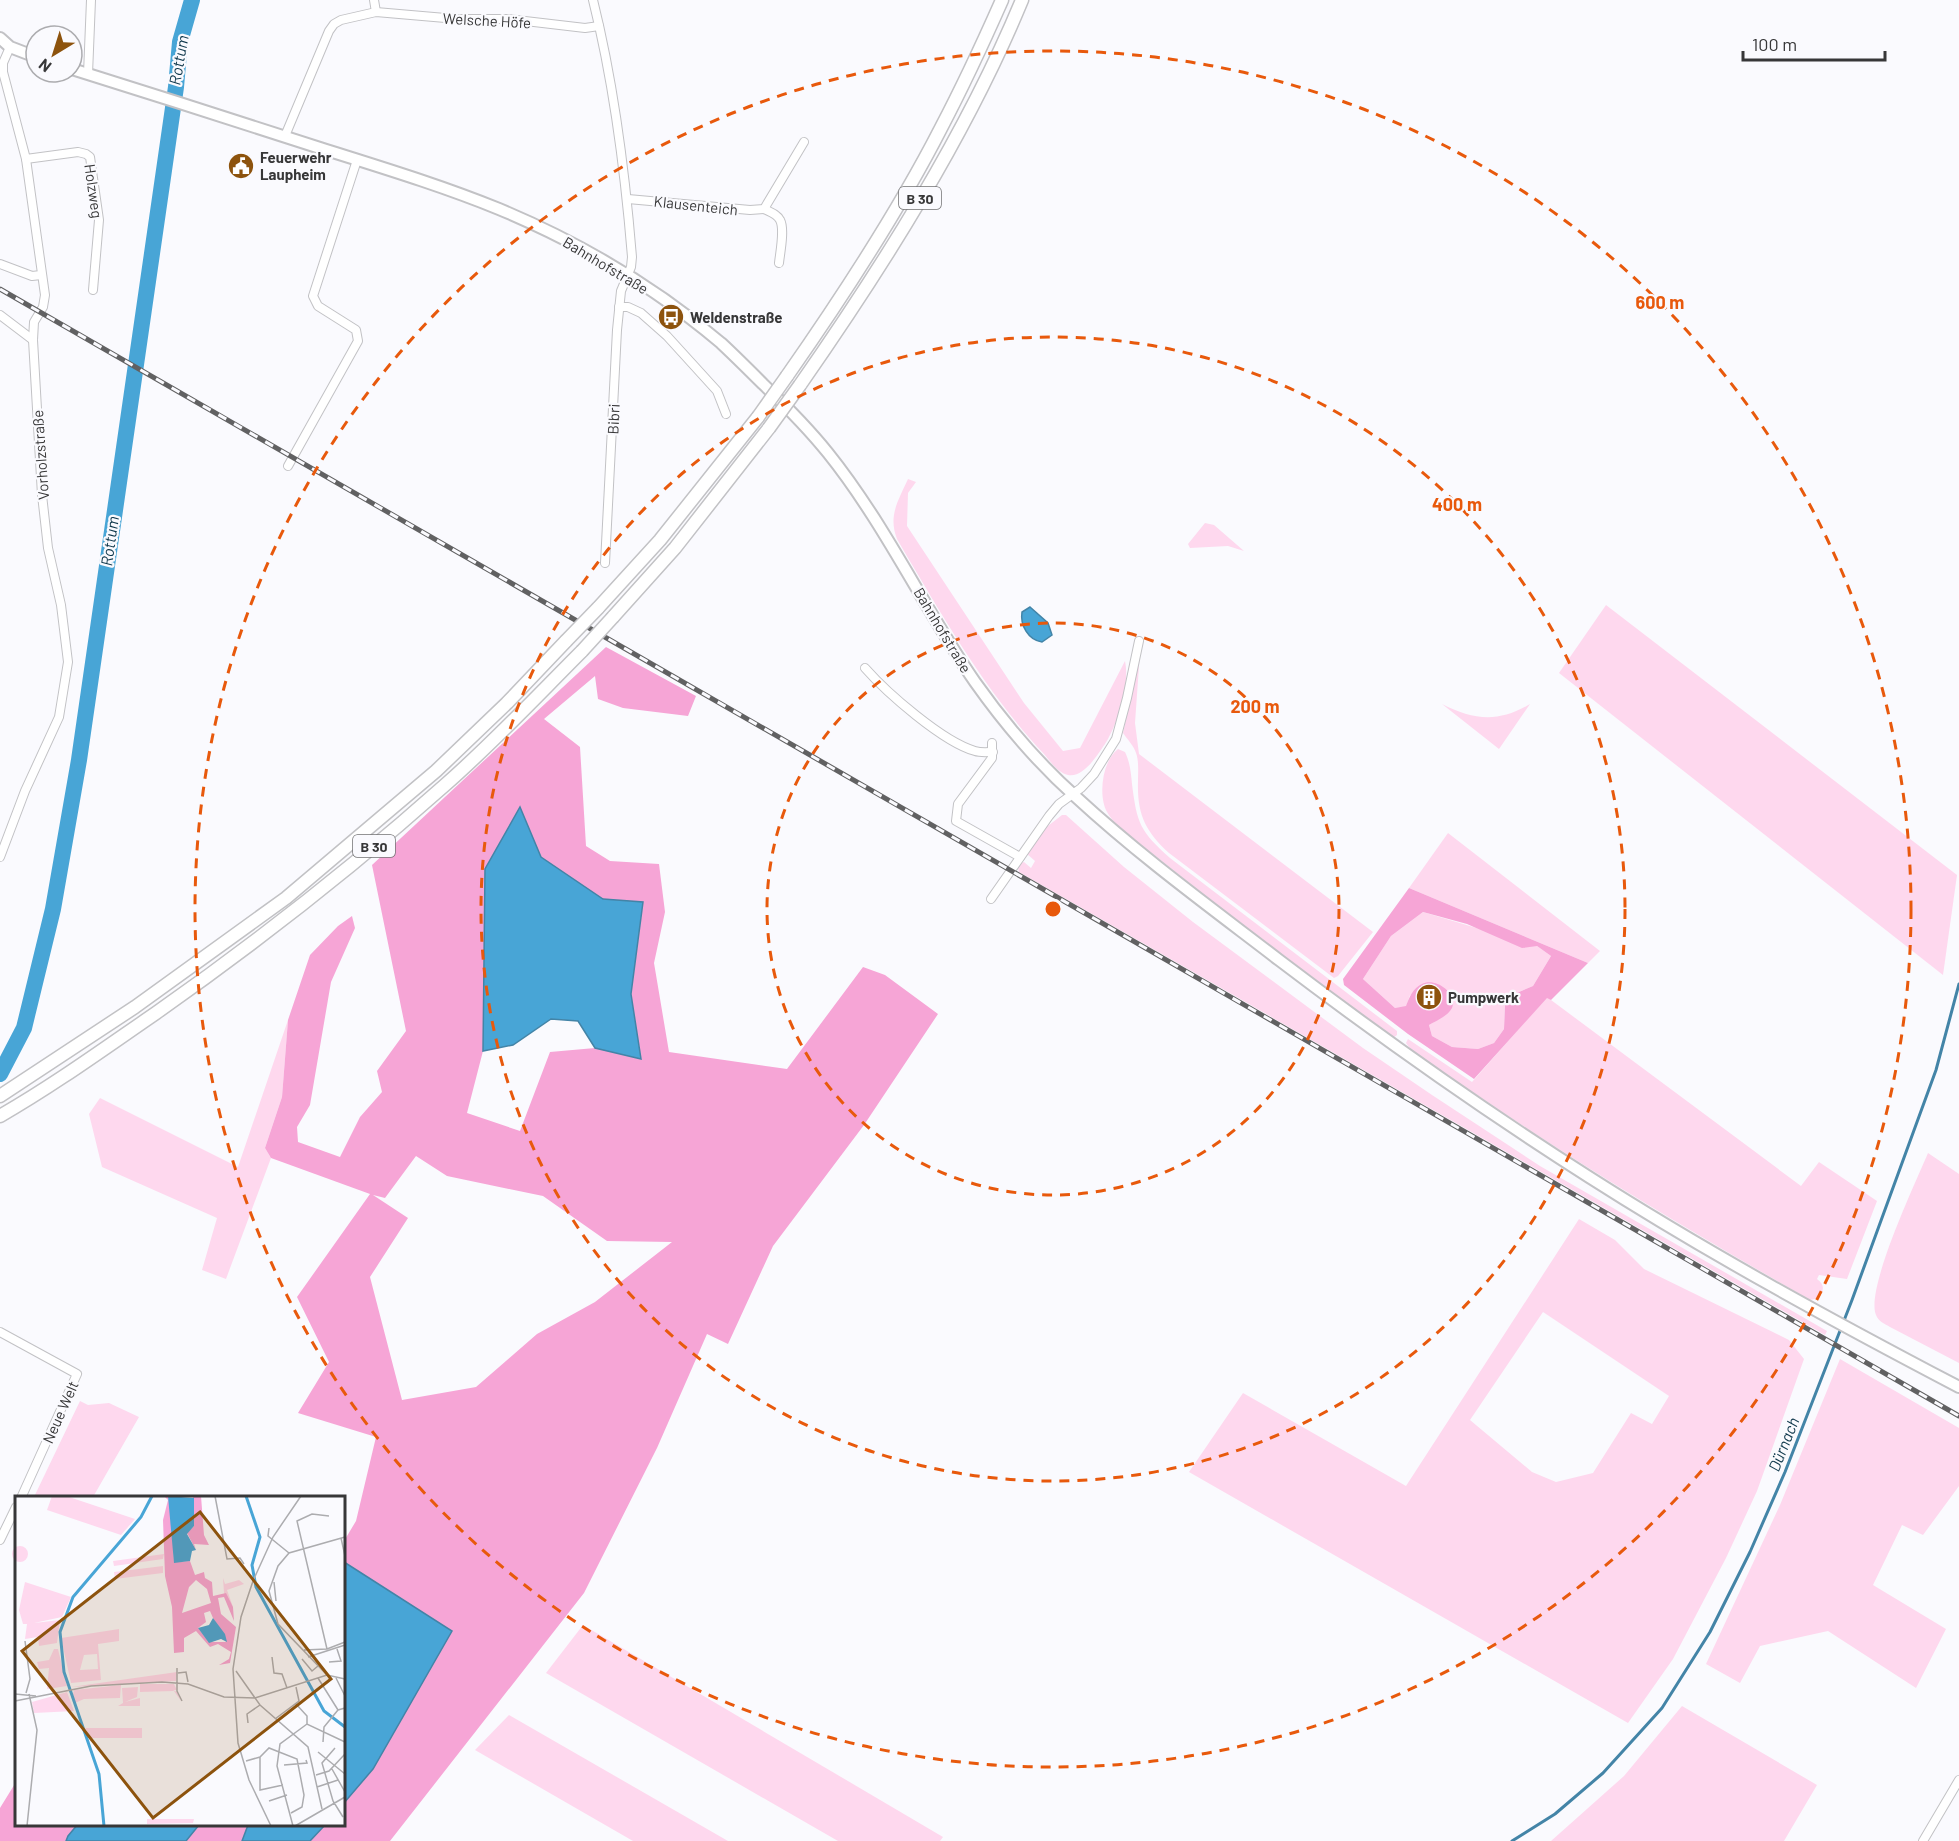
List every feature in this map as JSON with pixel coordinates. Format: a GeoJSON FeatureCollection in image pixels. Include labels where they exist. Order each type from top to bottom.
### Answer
{"type":"FeatureCollection","features":[{"type":"Feature","properties":{"kind":"highway","name":"B 30"},"geometry":{"type":"LineString","coordinates":[[5,1093],[113,1023],[286,898],[436,771],[507,703],[598,608],[660,540],[758,417],[826,320],[873,246],[935,139],[977,57],[1002,0]]}},
{"type":"Feature","properties":{"kind":"highway","name":"B 30"},"geometry":{"type":"LineString","coordinates":[[2,1115],[123,1036],[294,912],[447,784],[582,651],[675,548],[770,428],[840,327],[887,255],[931,179],[992,67],[1022,0]]}},
{"type":"Feature","properties":{"kind":"main road"},"geometry":{"type":"LineString","coordinates":[[0,38],[10,47],[24,52]]}},
{"type":"Feature","properties":{"kind":"main road","name":"Bahnhofstraße"},"geometry":{"type":"LineString","coordinates":[[84,73],[415,178],[496,208],[542,228],[628,275],[692,320],[724,346],[794,414],[825,449],[872,514],[975,682],[1028,750],[1073,795],[1172,879],[1325,995],[1599,1183],[1831,1319],[1959,1387]]}},
{"type":"Feature","properties":{"kind":"street"},"geometry":{"type":"LineString","coordinates":[[88,74],[91,0]]}},
{"type":"Feature","properties":{"kind":"street"},"geometry":{"type":"LineString","coordinates":[[374,0],[376,12]]}},
{"type":"Feature","properties":{"kind":"street"},"geometry":{"type":"LineString","coordinates":[[593,0],[618,125],[628,198],[632,257],[628,275]]}},
{"type":"Feature","properties":{"kind":"street","name":"Welsche Höfe"},"geometry":{"type":"LineString","coordinates":[[285,136],[334,24],[376,12],[457,20],[508,20],[585,28],[599,26]]}},
{"type":"Feature","properties":{"kind":"street","name":"Vorholzstraße"},"geometry":{"type":"LineString","coordinates":[[0,857],[25,791],[58,717],[68,662],[61,605],[48,548],[42,495],[33,339],[34,322],[45,295],[26,159],[3,72],[3,63],[10,47]]}},
{"type":"Feature","properties":{"kind":"street"},"geometry":{"type":"LineString","coordinates":[[779,263],[781,220],[764,209],[804,142]]}},
{"type":"Feature","properties":{"kind":"street","name":"Holzweg"},"geometry":{"type":"LineString","coordinates":[[26,159],[78,152],[86,153],[90,157],[99,220],[93,290]]}},
{"type":"Feature","properties":{"kind":"street"},"geometry":{"type":"LineString","coordinates":[[288,466],[358,341],[356,330],[318,306],[313,297],[357,160]]}},
{"type":"Feature","properties":{"kind":"street","name":"Klausenteich"},"geometry":{"type":"LineString","coordinates":[[628,198],[750,210],[764,209]]}},
{"type":"Feature","properties":{"kind":"street"},"geometry":{"type":"LineString","coordinates":[[0,264],[32,276],[41,275]]}},
{"type":"Feature","properties":{"kind":"street","name":"Bibri"},"geometry":{"type":"LineString","coordinates":[[605,563],[619,307],[621,291],[628,275]]}},
{"type":"Feature","properties":{"kind":"street","name":"Bahnhofstraße"},"geometry":{"type":"LineString","coordinates":[[619,307],[628,307],[641,313],[667,336],[717,391],[726,414]]}},
{"type":"Feature","properties":{"kind":"street"},"geometry":{"type":"LineString","coordinates":[[0,315],[33,339]]}},
{"type":"Feature","properties":{"kind":"street"},"geometry":{"type":"LineString","coordinates":[[991,899],[1049,816],[1059,804],[1073,795],[1094,774],[1116,739],[1139,641]]}},
{"type":"Feature","properties":{"kind":"street"},"geometry":{"type":"LineString","coordinates":[[865,668],[886,690],[945,735],[977,752],[993,748],[989,764],[958,804],[957,821],[1020,857]]}},
{"type":"Feature","properties":{"kind":"street","name":"Neue Welt"},"geometry":{"type":"LineString","coordinates":[[0,1332],[77,1374],[21,1496]]}},
{"type":"Feature","properties":{"kind":"street"},"geometry":{"type":"LineString","coordinates":[[0,1540],[15,1509]]}},
{"type":"Feature","properties":{"kind":"street"},"geometry":{"type":"LineString","coordinates":[[1923,1841],[1959,1780]]}},
{"type":"Feature","properties":{"kind":"shaded area"},"geometry":{"type":"Polygon","coordinates":[[[908,479],[916,482],[908,493],[907,526],[1024,703],[1063,751],[1080,748],[1125,661],[1126,681],[1122,704],[1114,726],[1090,765],[1079,773],[1068,775],[1058,769],[1002,704],[964,651],[897,539],[894,531],[894,516],[908,479]]]}},
{"type":"Feature","properties":{"kind":"shaded area"},"geometry":{"type":"Polygon","coordinates":[[[1205,523],[1214,525],[1244,551],[1228,546],[1190,548],[1188,544],[1205,523]]]}},
{"type":"Feature","properties":{"kind":"shaded area"},"geometry":{"type":"Polygon","coordinates":[[[1606,605],[1957,875],[1943,975],[1559,673],[1606,605]]]}},
{"type":"Feature","properties":{"kind":"shaded area"},"geometry":{"type":"Polygon","coordinates":[[[606,647],[696,696],[688,716],[623,708],[598,699],[595,676],[544,719],[580,747],[586,846],[610,861],[659,864],[665,912],[654,963],[669,1052],[787,1069],[863,967],[885,975],[938,1014],[864,1125],[773,1246],[728,1344],[707,1334],[657,1448],[584,1593],[390,1841],[310,1841],[324,1826],[345,1826],[345,1802],[373,1769],[452,1631],[345,1563],[345,1539],[356,1521],[376,1437],[298,1413],[329,1362],[297,1297],[370,1194],[271,1158],[265,1148],[282,1097],[288,1020],[310,955],[338,926],[352,916],[355,928],[331,982],[310,1105],[297,1127],[298,1142],[340,1157],[360,1117],[382,1092],[377,1071],[406,1031],[372,865],[606,647]],[[520,808],[485,869],[483,1051],[467,1113],[520,1131],[550,1052],[595,1048],[641,1058],[631,994],[643,903],[603,899],[541,857],[520,808]],[[416,1156],[385,1198],[373,1195],[408,1218],[370,1277],[402,1400],[476,1387],[537,1334],[595,1302],[672,1242],[607,1241],[543,1196],[447,1176],[416,1156]]]}},
{"type":"Feature","properties":{"kind":"shaded area"},"geometry":{"type":"Polygon","coordinates":[[[1140,652],[1135,723],[1139,754],[1373,932],[1338,976],[1334,978],[1169,853],[1148,829],[1139,803],[1137,756],[1123,733],[1140,652]]]}},
{"type":"Feature","properties":{"kind":"shaded area"},"geometry":{"type":"Polygon","coordinates":[[[1442,704],[1475,716],[1497,717],[1530,704],[1499,749],[1442,704]]]}},
{"type":"Feature","properties":{"kind":"shaded area"},"geometry":{"type":"Polygon","coordinates":[[[1118,749],[1125,752],[1127,756],[1138,818],[1152,841],[1170,858],[1397,1031],[1397,1035],[1393,1038],[1336,997],[1118,826],[1104,805],[1102,788],[1108,762],[1118,749]]]}},
{"type":"Feature","properties":{"kind":"shaded area"},"geometry":{"type":"Polygon","coordinates":[[[1062,815],[1066,815],[1124,867],[1193,922],[1363,1048],[1540,1166],[1827,1331],[1825,1335],[1019,872],[1018,868],[1024,862],[1031,868],[1035,861],[1027,854],[1044,829],[1062,815]]]}},
{"type":"Feature","properties":{"kind":"shaded area"},"geometry":{"type":"Polygon","coordinates":[[[1448,833],[1600,951],[1588,963],[1409,888],[1448,833]]]}},
{"type":"Feature","properties":{"kind":"shaded area"},"geometry":{"type":"Polygon","coordinates":[[[1409,888],[1588,963],[1551,1000],[1547,998],[1474,1079],[1408,1034],[1344,985],[1343,979],[1409,888]],[[1423,912],[1391,936],[1363,979],[1395,1008],[1406,1006],[1414,991],[1422,984],[1433,983],[1444,988],[1452,997],[1452,1008],[1445,1016],[1429,1025],[1432,1036],[1452,1047],[1478,1049],[1494,1043],[1504,1029],[1505,1005],[1512,995],[1533,986],[1551,956],[1537,946],[1522,948],[1467,924],[1423,912]]]}},
{"type":"Feature","properties":{"kind":"shaded area"},"geometry":{"type":"Polygon","coordinates":[[[1423,912],[1537,946],[1551,956],[1533,986],[1512,995],[1505,1004],[1504,1029],[1494,1043],[1478,1049],[1452,1047],[1432,1036],[1429,1025],[1439,1019],[1410,995],[1406,1007],[1395,1008],[1363,979],[1391,936],[1423,912]]]}},
{"type":"Feature","properties":{"kind":"shaded area"},"geometry":{"type":"Polygon","coordinates":[[[1547,997],[1801,1186],[1819,1162],[1877,1201],[1847,1279],[1819,1275],[1817,1279],[1823,1288],[1822,1292],[1819,1298],[1810,1300],[1563,1152],[1430,1065],[1406,1043],[1408,1039],[1472,1082],[1547,997]]]}},
{"type":"Feature","properties":{"kind":"shaded area"},"geometry":{"type":"Polygon","coordinates":[[[288,1020],[282,1097],[265,1148],[271,1158],[226,1279],[202,1270],[217,1218],[102,1167],[89,1114],[100,1098],[238,1167],[288,1020]]]}},
{"type":"Feature","properties":{"kind":"shaded area"},"geometry":{"type":"Polygon","coordinates":[[[1928,1153],[1959,1174],[1959,1363],[1886,1325],[1876,1315],[1875,1302],[1884,1260],[1928,1153]]]}},
{"type":"Feature","properties":{"kind":"shaded area"},"geometry":{"type":"Polygon","coordinates":[[[1579,1219],[1615,1240],[1644,1269],[1789,1340],[1804,1359],[1757,1491],[1726,1558],[1673,1659],[1628,1723],[1189,1472],[1243,1393],[1406,1486],[1579,1219]],[[1543,1312],[1470,1420],[1532,1472],[1556,1482],[1593,1473],[1631,1413],[1652,1424],[1669,1396],[1543,1312]]]}},
{"type":"Feature","properties":{"kind":"shaded area"},"geometry":{"type":"Polygon","coordinates":[[[1840,1359],[1959,1428],[1959,1486],[1923,1535],[1902,1525],[1873,1585],[1946,1629],[1916,1688],[1828,1631],[1760,1646],[1740,1683],[1706,1664],[1780,1505],[1840,1359]]]}},
{"type":"Feature","properties":{"kind":"shaded area"},"geometry":{"type":"Polygon","coordinates":[[[80,1401],[88,1405],[109,1403],[139,1417],[94,1496],[34,1496],[80,1401]]]}},
{"type":"Feature","properties":{"kind":"shaded area"},"geometry":{"type":"Polygon","coordinates":[[[583,1625],[943,1837],[940,1841],[838,1841],[546,1673],[583,1625]]]}},
{"type":"Feature","properties":{"kind":"shaded area"},"geometry":{"type":"Polygon","coordinates":[[[1682,1706],[1817,1785],[1784,1841],[1551,1841],[1624,1776],[1682,1706]]]}},
{"type":"Feature","properties":{"kind":"shaded area"},"geometry":{"type":"Polygon","coordinates":[[[509,1715],[728,1841],[633,1841],[475,1750],[509,1715]]]}},
{"type":"Feature","properties":{"kind":"shaded area"},"geometry":{"type":"Polygon","coordinates":[[[15,1784],[15,1826],[77,1826],[66,1841],[0,1841],[0,1808],[15,1784]]]}},
{"type":"Feature","properties":{"kind":"shaded area"},"geometry":{"type":"Polygon","coordinates":[[[198,1826],[248,1826],[242,1841],[186,1841],[198,1826]]]}},
{"type":"Feature","properties":{"kind":"water"},"geometry":{"type":"Polygon","coordinates":[[[1030,607],[1048,623],[1052,635],[1042,642],[1029,635],[1024,627],[1022,612],[1030,607]]]}},
{"type":"Feature","properties":{"kind":"water"},"geometry":{"type":"Polygon","coordinates":[[[520,807],[541,857],[603,899],[643,902],[631,994],[641,1059],[595,1048],[578,1021],[551,1019],[513,1045],[483,1051],[485,869],[520,807]]]}},
{"type":"Feature","properties":{"kind":"water"},"geometry":{"type":"Polygon","coordinates":[[[345,1563],[452,1631],[373,1769],[345,1802],[345,1563]]]}},
{"type":"Feature","properties":{"kind":"water"},"geometry":{"type":"Polygon","coordinates":[[[76,1826],[198,1826],[186,1841],[66,1841],[76,1826]]]}},
{"type":"Feature","properties":{"kind":"water"},"geometry":{"type":"Polygon","coordinates":[[[247,1826],[324,1826],[310,1841],[242,1841],[247,1826]]]}},
{"type":"Feature","properties":{"kind":"waterway","name":"Rottum"},"geometry":{"type":"LineString","coordinates":[[0,1074],[24,1028],[53,909],[79,760],[176,87],[180,42],[192,0]]}},
{"type":"Feature","properties":{"kind":"waterway","name":"Dürnach"},"geometry":{"type":"LineString","coordinates":[[1512,1841],[1555,1814],[1603,1773],[1662,1708],[1710,1632],[1750,1552],[1785,1472],[1852,1300],[1936,1070],[1959,984]]}},
{"type":"Feature","properties":{"kind":"railway"},"geometry":{"type":"LineString","coordinates":[[0,289],[1959,1416]]}},
{"type":"Feature","properties":{"kind":"place","name":"Feuerwehr Laupheim"},"geometry":{"type":"Point","coordinates":[241,166]}},
{"type":"Feature","properties":{"kind":"place","name":"Weldenstraße"},"geometry":{"type":"Point","coordinates":[671,317]}},
{"type":"Feature","properties":{"kind":"place","name":"Pumpwerk"},"geometry":{"type":"Point","coordinates":[1429,997]}}]}
